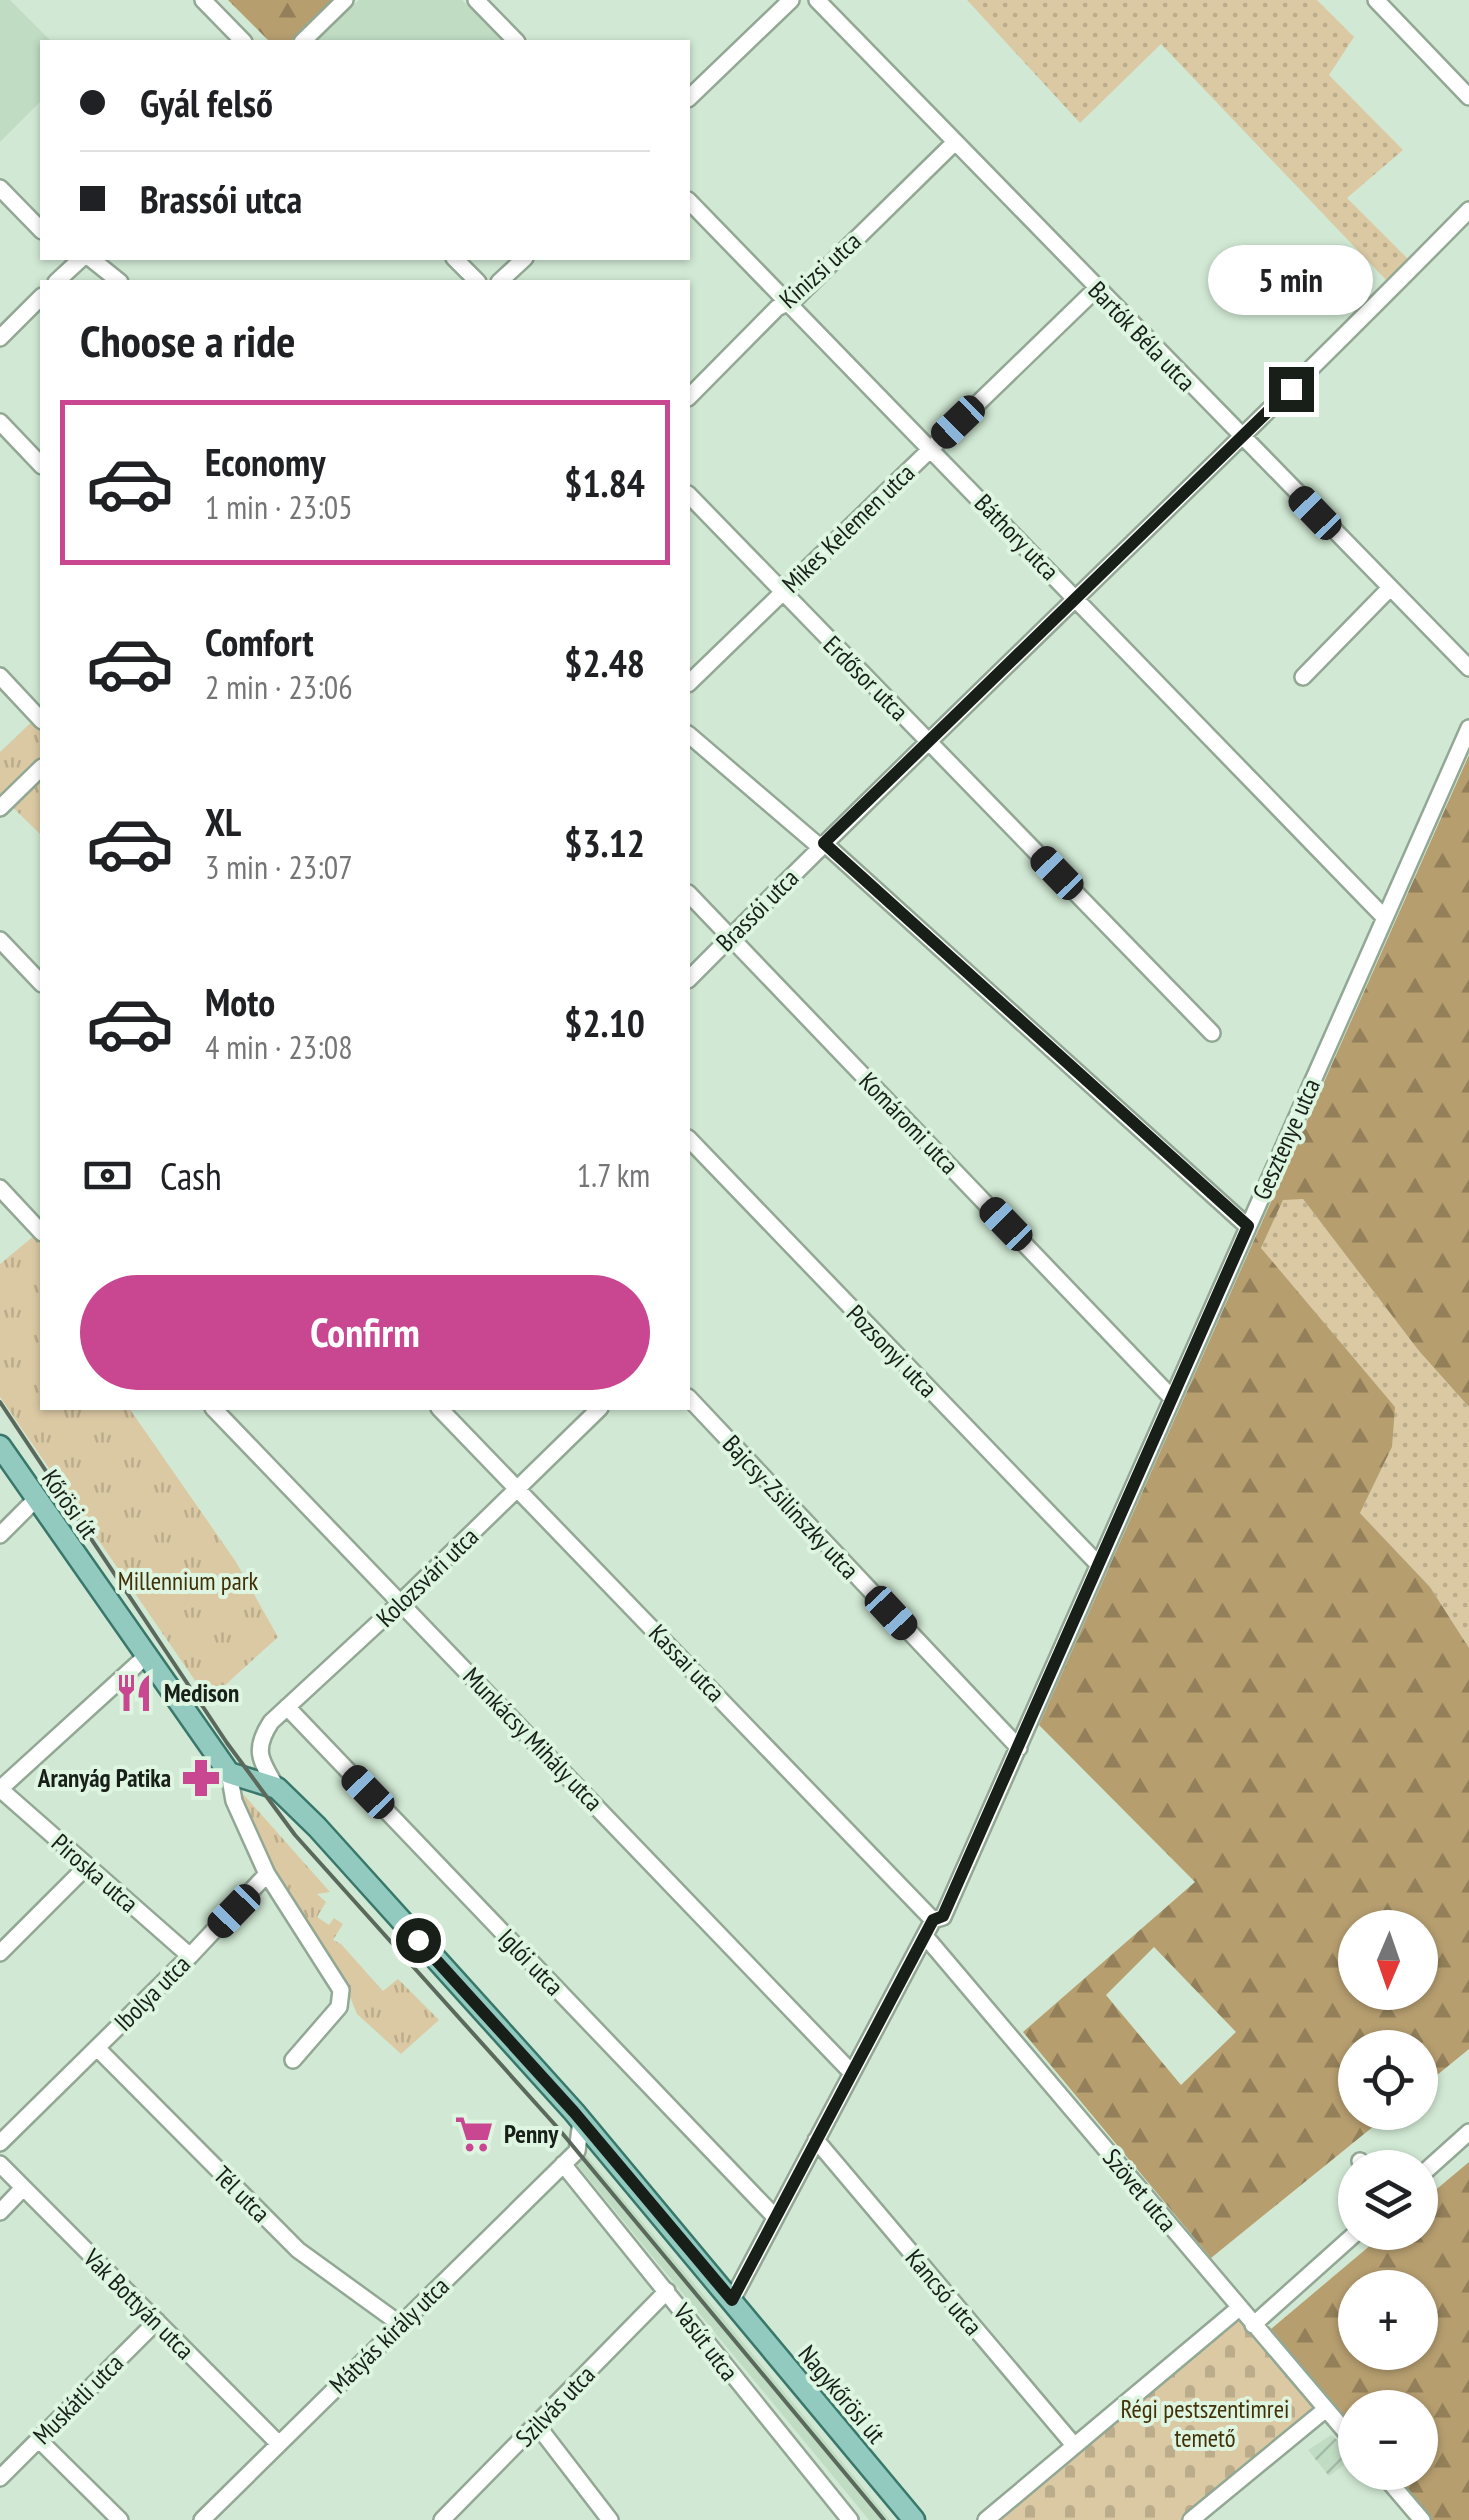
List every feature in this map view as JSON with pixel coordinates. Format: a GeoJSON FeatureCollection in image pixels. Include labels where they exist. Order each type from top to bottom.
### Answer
{"type":"FeatureCollection","features":[{"type":"Feature","properties":{"kind":"main road","name":"Kőrösi út"},"geometry":{"type":"LineString","coordinates":[[0,1446],[144,1657],[235,1776]]}},
{"type":"Feature","properties":{"kind":"main road"},"geometry":{"type":"LineString","coordinates":[[235,1776],[277,1788],[317,1827],[581,2120],[732,2300]]}},
{"type":"Feature","properties":{"kind":"main road","name":"Nagykőrösi út"},"geometry":{"type":"LineString","coordinates":[[732,2300],[914,2520]]}},
{"type":"Feature","properties":{"kind":"street"},"geometry":{"type":"LineString","coordinates":[[203,0],[242,40]]}},
{"type":"Feature","properties":{"kind":"street"},"geometry":{"type":"LineString","coordinates":[[304,40],[345,0]]}},
{"type":"Feature","properties":{"kind":"street"},"geometry":{"type":"LineString","coordinates":[[476,0],[515,40]]}},
{"type":"Feature","properties":{"kind":"street"},"geometry":{"type":"LineString","coordinates":[[690,97],[791,0]]}},
{"type":"Feature","properties":{"kind":"street","name":"Bartók Béla utca"},"geometry":{"type":"LineString","coordinates":[[817,0],[1469,668]]}},
{"type":"Feature","properties":{"kind":"street"},"geometry":{"type":"LineString","coordinates":[[1376,0],[1469,96]]}},
{"type":"Feature","properties":{"kind":"street","name":"Kinizsi utca"},"geometry":{"type":"LineString","coordinates":[[690,396],[777,308],[789,302],[954,143]]}},
{"type":"Feature","properties":{"kind":"street"},"geometry":{"type":"LineString","coordinates":[[0,188],[40,229]]}},
{"type":"Feature","properties":{"kind":"street","name":"Báthory utca"},"geometry":{"type":"LineString","coordinates":[[690,202],[1385,918]]}},
{"type":"Feature","properties":{"kind":"street","name":"Brassói utca"},"geometry":{"type":"LineString","coordinates":[[690,978],[1469,210]]}},
{"type":"Feature","properties":{"kind":"street"},"geometry":{"type":"LineString","coordinates":[[58,280],[78,260]]}},
{"type":"Feature","properties":{"kind":"street"},"geometry":{"type":"LineString","coordinates":[[81,260],[116,280]]}},
{"type":"Feature","properties":{"kind":"street"},"geometry":{"type":"LineString","coordinates":[[456,260],[476,280]]}},
{"type":"Feature","properties":{"kind":"street"},"geometry":{"type":"LineString","coordinates":[[501,280],[523,260]]}},
{"type":"Feature","properties":{"kind":"street","name":"Mikes Kelemen utca"},"geometry":{"type":"LineString","coordinates":[[690,682],[1096,289]]}},
{"type":"Feature","properties":{"kind":"street"},"geometry":{"type":"LineString","coordinates":[[0,338],[40,298]]}},
{"type":"Feature","properties":{"kind":"street"},"geometry":{"type":"LineString","coordinates":[[0,422],[40,464]]}},
{"type":"Feature","properties":{"kind":"street","name":"Erdősor utca"},"geometry":{"type":"LineString","coordinates":[[690,496],[1212,1033]]}},
{"type":"Feature","properties":{"kind":"street"},"geometry":{"type":"LineString","coordinates":[[1304,676],[1388,589]]}},
{"type":"Feature","properties":{"kind":"street"},"geometry":{"type":"LineString","coordinates":[[0,676],[40,719]]}},
{"type":"Feature","properties":{"kind":"street","name":"Gesztenye utca"},"geometry":{"type":"LineString","coordinates":[[732,2300],[933,1920],[943,1916],[1469,728]]}},
{"type":"Feature","properties":{"kind":"street"},"geometry":{"type":"LineString","coordinates":[[690,736],[822,845],[1248,1226]]}},
{"type":"Feature","properties":{"kind":"street"},"geometry":{"type":"LineString","coordinates":[[0,808],[40,770]]}},
{"type":"Feature","properties":{"kind":"street","name":"Komáromi utca"},"geometry":{"type":"LineString","coordinates":[[690,895],[1171,1397]]}},
{"type":"Feature","properties":{"kind":"street"},"geometry":{"type":"LineString","coordinates":[[0,940],[40,982]]}},
{"type":"Feature","properties":{"kind":"street","name":"Pozsonyi utca"},"geometry":{"type":"LineString","coordinates":[[690,1140],[1097,1562]]}},
{"type":"Feature","properties":{"kind":"street"},"geometry":{"type":"LineString","coordinates":[[0,1188],[40,1231]]}},
{"type":"Feature","properties":{"kind":"street","name":"Bajcsy-Zsilinszky utca"},"geometry":{"type":"LineString","coordinates":[[690,1400],[1018,1748]]}},
{"type":"Feature","properties":{"kind":"street","name":"Munkácsy Mihály utca"},"geometry":{"type":"LineString","coordinates":[[215,1410],[852,2074]]}},
{"type":"Feature","properties":{"kind":"street","name":"Kassai utca"},"geometry":{"type":"LineString","coordinates":[[441,1410],[933,1920]]}},
{"type":"Feature","properties":{"kind":"street","name":"Kolozsvári utca"},"geometry":{"type":"LineString","coordinates":[[235,1776],[256,1762],[271,1722],[598,1410]]}},
{"type":"Feature","properties":{"kind":"street"},"geometry":{"type":"LineString","coordinates":[[0,1535],[36,1499]]}},
{"type":"Feature","properties":{"kind":"street"},"geometry":{"type":"LineString","coordinates":[[0,1789],[144,1657]]}},
{"type":"Feature","properties":{"kind":"street","name":"Iglói utca"},"geometry":{"type":"LineString","coordinates":[[287,1707],[775,2216]]}},
{"type":"Feature","properties":{"kind":"street"},"geometry":{"type":"LineString","coordinates":[[259,1748],[262,1762],[277,1788]]}},
{"type":"Feature","properties":{"kind":"street"},"geometry":{"type":"LineString","coordinates":[[235,1776],[234,1802],[267,1874],[341,1990],[339,2006],[293,2060]]}},
{"type":"Feature","properties":{"kind":"street","name":"Piroska utca"},"geometry":{"type":"LineString","coordinates":[[0,1789],[190,1956]]}},
{"type":"Feature","properties":{"kind":"street"},"geometry":{"type":"LineString","coordinates":[[0,1952],[86,1866]]}},
{"type":"Feature","properties":{"kind":"street","name":"Ibolya utca"},"geometry":{"type":"LineString","coordinates":[[0,2143],[190,1956],[267,1874]]}},
{"type":"Feature","properties":{"kind":"street","name":"Szövet utca"},"geometry":{"type":"LineString","coordinates":[[925,1936],[1338,2423]]}},
{"type":"Feature","properties":{"kind":"street","name":"Tél utca"},"geometry":{"type":"LineString","coordinates":[[97,2048],[298,2250],[400,2324]]}},
{"type":"Feature","properties":{"kind":"street"},"geometry":{"type":"LineString","coordinates":[[581,2120],[578,2151],[608,2153]]}},
{"type":"Feature","properties":{"kind":"street"},"geometry":{"type":"LineString","coordinates":[[1438,2160],[1469,2132]]}},
{"type":"Feature","properties":{"kind":"street","name":"Kancsó utca"},"geometry":{"type":"LineString","coordinates":[[816,2140],[1073,2444]]}},
{"type":"Feature","properties":{"kind":"street","name":"Mátyás király utca"},"geometry":{"type":"LineString","coordinates":[[202,2520],[578,2151]]}},
{"type":"Feature","properties":{"kind":"street"},"geometry":{"type":"LineString","coordinates":[[807,2156],[831,2158]]}},
{"type":"Feature","properties":{"kind":"street","name":"Vak Bottyán utca"},"geometry":{"type":"LineString","coordinates":[[0,2164],[278,2444]]}},
{"type":"Feature","properties":{"kind":"street","name":"Vasút utca"},"geometry":{"type":"LineString","coordinates":[[563,2164],[850,2520]]}},
{"type":"Feature","properties":{"kind":"street"},"geometry":{"type":"LineString","coordinates":[[0,2212],[24,2188]]}},
{"type":"Feature","properties":{"kind":"street"},"geometry":{"type":"LineString","coordinates":[[1253,2324],[1338,2248]]}},
{"type":"Feature","properties":{"kind":"street","name":"Szilvás utca"},"geometry":{"type":"LineString","coordinates":[[448,2518],[667,2290]]}},
{"type":"Feature","properties":{"kind":"street"},"geometry":{"type":"LineString","coordinates":[[986,2520],[1239,2308]]}},
{"type":"Feature","properties":{"kind":"street","name":"Muskátli utca"},"geometry":{"type":"LineString","coordinates":[[0,2478],[158,2321]]}},
{"type":"Feature","properties":{"kind":"street"},"geometry":{"type":"LineString","coordinates":[[1191,2520],[1326,2410]]}},
{"type":"Feature","properties":{"kind":"street"},"geometry":{"type":"LineString","coordinates":[[537,2425],[610,2520]]}},
{"type":"Feature","properties":{"kind":"street"},"geometry":{"type":"LineString","coordinates":[[38,2439],[120,2520]]}},
{"type":"Feature","properties":{"kind":"street"},"geometry":{"type":"LineString","coordinates":[[1396,2490],[1422,2520]]}},
{"type":"Feature","properties":{"kind":"shaded area"},"geometry":{"type":"Polygon","coordinates":[[[0,0],[10,0],[50,40],[40,40],[40,102],[0,142],[0,0]]]}},
{"type":"Feature","properties":{"kind":"shaded area"},"geometry":{"type":"Polygon","coordinates":[[[359,0],[462,0],[502,40],[316,40],[359,0]]]}},
{"type":"Feature","properties":{"kind":"shaded area"},"geometry":{"type":"Polygon","coordinates":[[[574,2141],[890,2520],[869,2520],[564,2149],[574,2141]]]}},
{"type":"Feature","properties":{"kind":"shaded area"},"geometry":{"type":"Polygon","coordinates":[[[1331,2435],[1338,2441],[1338,2469],[1329,2476],[1308,2450],[1331,2435]]]}},
{"type":"Feature","properties":{"kind":"green space"},"geometry":{"type":"Polygon","coordinates":[[[228,0],[332,0],[292,40],[268,40],[228,0]]]}},
{"type":"Feature","properties":{"kind":"green space"},"geometry":{"type":"Polygon","coordinates":[[[967,0],[1317,0],[1354,37],[1329,75],[1403,150],[1347,198],[1411,262],[1388,282],[1161,44],[1080,123],[967,0]]]}},
{"type":"Feature","properties":{"kind":"green space"},"geometry":{"type":"Polygon","coordinates":[[[40,714],[40,834],[0,795],[0,752],[40,714]]]}},
{"type":"Feature","properties":{"kind":"green space"},"geometry":{"type":"Polygon","coordinates":[[[1469,755],[1469,1407],[1419,1351],[1303,1199],[1283,1200],[1261,1248],[1395,1407],[1392,1447],[1360,1513],[1430,1587],[1469,1648],[1469,2049],[1438,2074],[1438,2030],[1338,2030],[1338,2130],[1369,2130],[1344,2150],[1338,2150],[1338,2155],[1211,2258],[1023,2032],[1195,1882],[1039,1725],[1469,755]],[[1154,1947],[1106,1995],[1181,2085],[1236,2032],[1154,1947]]]}},
{"type":"Feature","properties":{"kind":"green space"},"geometry":{"type":"Polygon","coordinates":[[[1283,1199],[1303,1199],[1419,1351],[1469,1407],[1469,1648],[1430,1587],[1360,1513],[1392,1447],[1392,1415],[1261,1248],[1283,1199]]]}},
{"type":"Feature","properties":{"kind":"green space","name":"Millennium park"},"geometry":{"type":"Polygon","coordinates":[[[35,1235],[40,1240],[40,1410],[130,1410],[236,1562],[278,1637],[211,1698],[207,1698],[0,1397],[0,1264],[35,1235]]]}},
{"type":"Feature","properties":{"kind":"green space"},"geometry":{"type":"Polygon","coordinates":[[[244,1795],[330,1892],[317,1894],[326,1902],[317,1917],[329,1925],[334,1918],[343,1924],[333,1940],[383,1991],[398,1979],[439,2020],[401,2054],[357,2014],[345,1985],[275,1880],[239,1796],[244,1795]]]}},
{"type":"Feature","properties":{"kind":"green space"},"geometry":{"type":"Polygon","coordinates":[[[1469,2162],[1469,2520],[1430,2520],[1404,2490],[1438,2490],[1438,2390],[1338,2390],[1338,2410],[1271,2329],[1338,2273],[1338,2370],[1438,2370],[1438,2270],[1341,2270],[1365,2250],[1438,2250],[1438,2188],[1469,2162]]]}},
{"type":"Feature","properties":{"kind":"green space","name":"Régi pestszentimrei temető"},"geometry":{"type":"Polygon","coordinates":[[[1239,2308],[1326,2409],[1191,2520],[986,2520],[1239,2308]]]}},
{"type":"Feature","properties":{"kind":"railway"},"geometry":{"type":"LineString","coordinates":[[0,1402],[227,1743],[295,1835],[557,2127],[884,2520]]}},
{"type":"Feature","properties":{"kind":"place","name":"Medison"},"geometry":{"type":"Point","coordinates":[134,1693]}},
{"type":"Feature","properties":{"kind":"place","name":"Aranyág Patika"},"geometry":{"type":"Point","coordinates":[201,1778]}},
{"type":"Feature","properties":{"kind":"place","name":"Penny"},"geometry":{"type":"Point","coordinates":[474,2134]}},
{"type":"Feature","properties":{"kind":"route"},"geometry":{"type":"LineString","coordinates":[[418,1940],[574,2112],[732,2300],[933,1920],[943,1916],[1248,1226],[824,843],[1291,389]]}}]}
